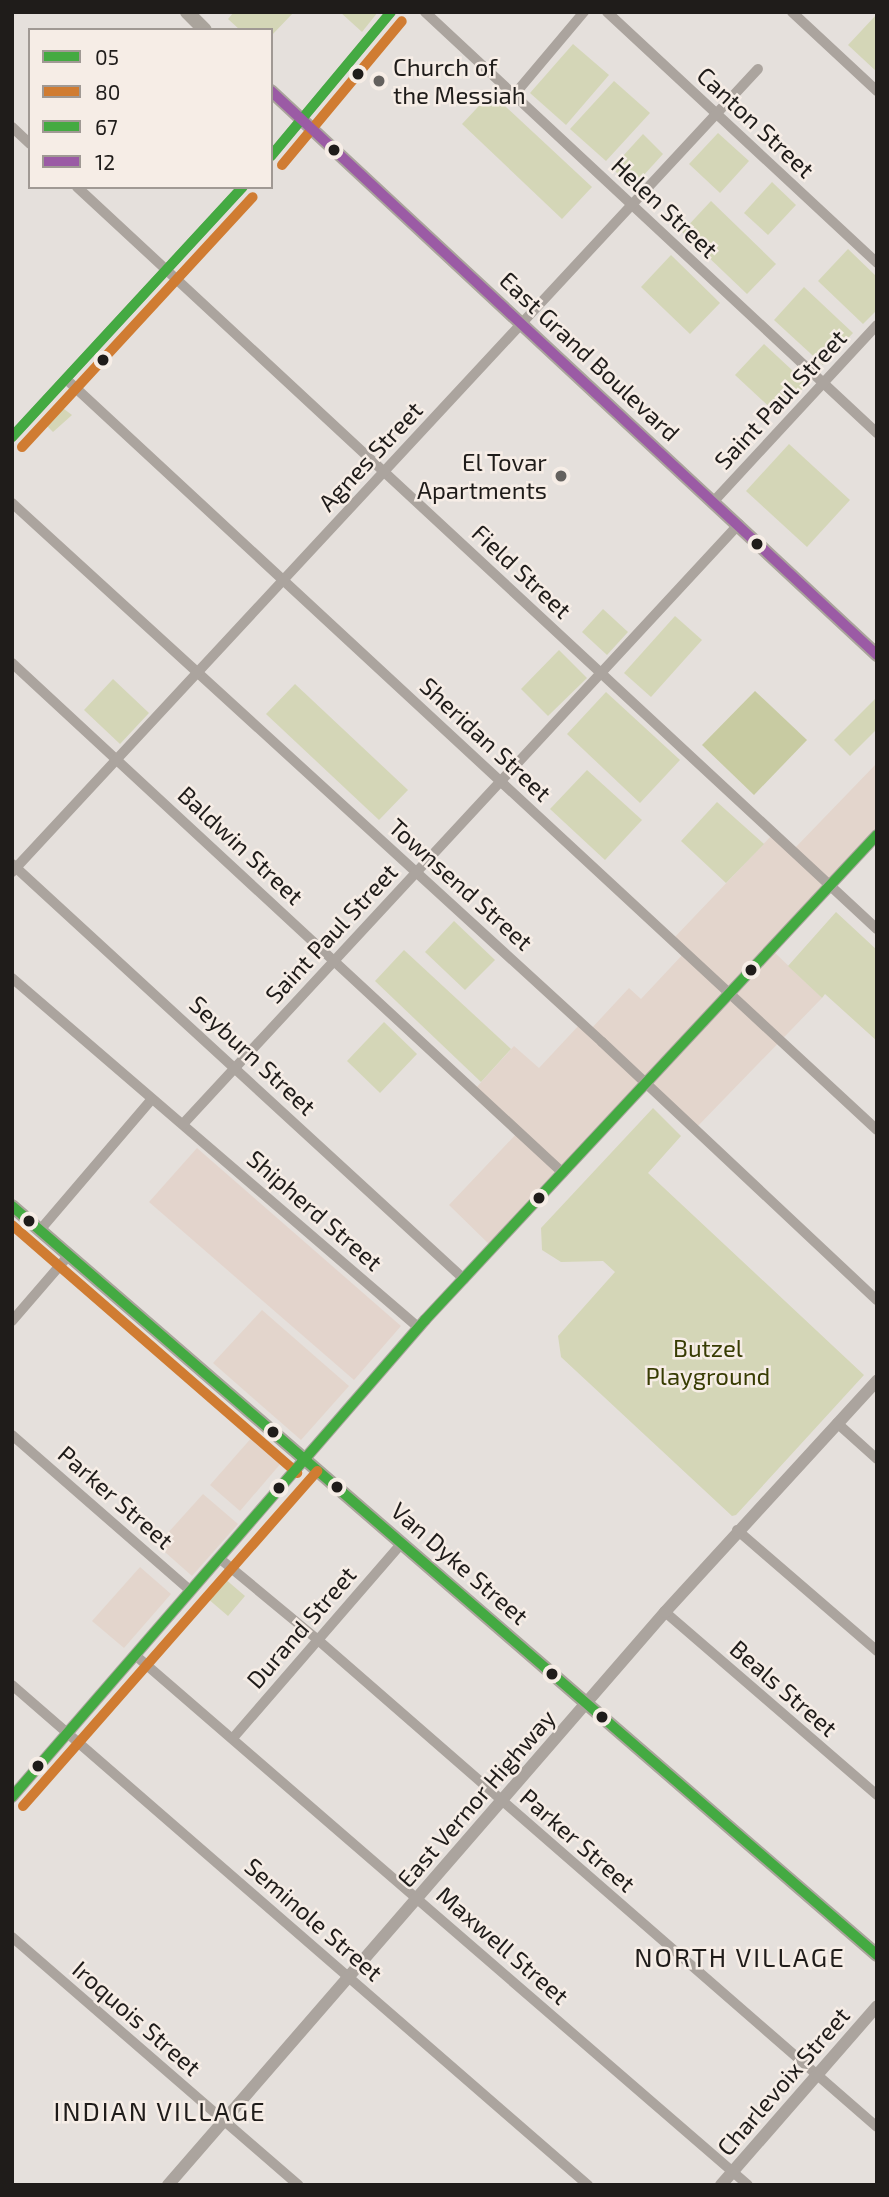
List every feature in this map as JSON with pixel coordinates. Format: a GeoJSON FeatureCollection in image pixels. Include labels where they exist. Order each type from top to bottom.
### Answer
{"type":"FeatureCollection","features":[{"type":"Feature","properties":{"kind":"main road"},"geometry":{"type":"LineString","coordinates":[[187,12],[203,28]]}},
{"type":"Feature","properties":{"kind":"main road","name":"East Grand Boulevard"},"geometry":{"type":"LineString","coordinates":[[273,93],[877,655]]}},
{"type":"Feature","properties":{"kind":"main road","name":"Van Dyke Street"},"geometry":{"type":"LineString","coordinates":[[12,1206],[877,1955]]}},
{"type":"Feature","properties":{"kind":"street"},"geometry":{"type":"LineString","coordinates":[[273,154],[391,12]]}},
{"type":"Feature","properties":{"kind":"street","name":"Helen Street"},"geometry":{"type":"LineString","coordinates":[[425,12],[877,433]]}},
{"type":"Feature","properties":{"kind":"street"},"geometry":{"type":"LineString","coordinates":[[514,95],[584,12]]}},
{"type":"Feature","properties":{"kind":"street","name":"Canton Street"},"geometry":{"type":"LineString","coordinates":[[607,12],[877,263]]}},
{"type":"Feature","properties":{"kind":"street"},"geometry":{"type":"LineString","coordinates":[[792,12],[877,91]]}},
{"type":"Feature","properties":{"kind":"street","name":"Agnes Street"},"geometry":{"type":"LineString","coordinates":[[13,868],[758,69]]}},
{"type":"Feature","properties":{"kind":"street"},"geometry":{"type":"LineString","coordinates":[[12,127],[28,142]]}},
{"type":"Feature","properties":{"kind":"street","name":"Field Street"},"geometry":{"type":"LineString","coordinates":[[79,189],[877,929]]}},
{"type":"Feature","properties":{"kind":"street"},"geometry":{"type":"LineString","coordinates":[[12,438],[241,189]]}},
{"type":"Feature","properties":{"kind":"street","name":"Saint Paul Street"},"geometry":{"type":"LineString","coordinates":[[714,501],[877,325]]}},
{"type":"Feature","properties":{"kind":"street","name":"Sheridan Street"},"geometry":{"type":"LineString","coordinates":[[66,379],[877,1129]]}},
{"type":"Feature","properties":{"kind":"street","name":"Townsend Street"},"geometry":{"type":"LineString","coordinates":[[12,503],[416,872],[877,1300]]}},
{"type":"Feature","properties":{"kind":"street","name":"Saint Paul Street"},"geometry":{"type":"LineString","coordinates":[[183,1125],[739,524]]}},
{"type":"Feature","properties":{"kind":"street","name":"Baldwin Street"},"geometry":{"type":"LineString","coordinates":[[12,663],[563,1172]]}},
{"type":"Feature","properties":{"kind":"street"},"geometry":{"type":"LineString","coordinates":[[12,1797],[306,1462],[418,1328],[877,835]]}},
{"type":"Feature","properties":{"kind":"street","name":"Seyburn Street"},"geometry":{"type":"LineString","coordinates":[[13,868],[236,1067],[464,1279]]}},
{"type":"Feature","properties":{"kind":"street"},"geometry":{"type":"LineString","coordinates":[[12,978],[152,1099],[40,1230]]}},
{"type":"Feature","properties":{"kind":"street","name":"Shipherd Street"},"geometry":{"type":"LineString","coordinates":[[152,1099],[418,1328]]}},
{"type":"Feature","properties":{"kind":"street"},"geometry":{"type":"LineString","coordinates":[[12,1321],[69,1255]]}},
{"type":"Feature","properties":{"kind":"street","name":"East Vernor Highway"},"geometry":{"type":"LineString","coordinates":[[168,2185],[737,1530],[877,1381]]}},
{"type":"Feature","properties":{"kind":"street"},"geometry":{"type":"LineString","coordinates":[[837,1423],[877,1460]]}},
{"type":"Feature","properties":{"kind":"street","name":"Parker Street"},"geometry":{"type":"LineString","coordinates":[[12,1435],[191,1591]]}},
{"type":"Feature","properties":{"kind":"street"},"geometry":{"type":"LineString","coordinates":[[737,1530],[877,1651]]}},
{"type":"Feature","properties":{"kind":"street","name":"Durand Street"},"geometry":{"type":"LineString","coordinates":[[233,1738],[402,1543]]}},
{"type":"Feature","properties":{"kind":"street","name":"Parker Street"},"geometry":{"type":"LineString","coordinates":[[219,1558],[318,1640],[877,2127]]}},
{"type":"Feature","properties":{"kind":"street","name":"Beals Street"},"geometry":{"type":"LineString","coordinates":[[665,1612],[877,1796]]}},
{"type":"Feature","properties":{"kind":"street","name":"Maxwell Street"},"geometry":{"type":"LineString","coordinates":[[135,1655],[748,2185]]}},
{"type":"Feature","properties":{"kind":"street","name":"Seminole Street"},"geometry":{"type":"LineString","coordinates":[[12,1685],[588,2185]]}},
{"type":"Feature","properties":{"kind":"street","name":"Iroquois Street"},"geometry":{"type":"LineString","coordinates":[[12,1937],[298,2185]]}},
{"type":"Feature","properties":{"kind":"street","name":"Charlevoix Street"},"geometry":{"type":"LineString","coordinates":[[721,2185],[877,2006]]}},
{"type":"Feature","properties":{"kind":"shaded area"},"geometry":{"type":"Polygon","coordinates":[[[877,763],[877,835],[771,949],[822,998],[694,1130],[646,1084],[493,1248],[449,1205],[519,1131],[475,1089],[514,1046],[539,1068],[581,1023],[590,1030],[629,988],[641,999],[685,952],[673,939],[774,833],[793,850],[877,763]]]}},
{"type":"Feature","properties":{"kind":"shaded area"},"geometry":{"type":"Polygon","coordinates":[[[197,1148],[401,1326],[354,1380],[149,1202],[197,1148]]]}},
{"type":"Feature","properties":{"kind":"shaded area"},"geometry":{"type":"Polygon","coordinates":[[[262,1310],[349,1386],[301,1440],[213,1363],[262,1310]]]}},
{"type":"Feature","properties":{"kind":"shaded area"},"geometry":{"type":"Polygon","coordinates":[[[253,1436],[282,1462],[240,1511],[210,1485],[253,1436]]]}},
{"type":"Feature","properties":{"kind":"shaded area"},"geometry":{"type":"Polygon","coordinates":[[[203,1494],[238,1524],[192,1576],[157,1545],[203,1494]]]}},
{"type":"Feature","properties":{"kind":"shaded area"},"geometry":{"type":"Polygon","coordinates":[[[140,1567],[171,1594],[124,1648],[92,1621],[140,1567]]]}},
{"type":"Feature","properties":{"kind":"green space"},"geometry":{"type":"Polygon","coordinates":[[[234,12],[294,12],[273,34],[273,28],[238,28],[228,19],[234,12]]]}},
{"type":"Feature","properties":{"kind":"green space"},"geometry":{"type":"Polygon","coordinates":[[[340,12],[378,12],[362,32],[340,12]]]}},
{"type":"Feature","properties":{"kind":"green space"},"geometry":{"type":"Polygon","coordinates":[[[877,14],[877,72],[848,45],[877,14]]]}},
{"type":"Feature","properties":{"kind":"green space"},"geometry":{"type":"Polygon","coordinates":[[[573,44],[609,75],[566,125],[530,93],[573,44]]]}},
{"type":"Feature","properties":{"kind":"green space"},"geometry":{"type":"Polygon","coordinates":[[[614,81],[650,113],[606,161],[570,129],[614,81]]]}},
{"type":"Feature","properties":{"kind":"green space"},"geometry":{"type":"Polygon","coordinates":[[[491,93],[592,187],[562,219],[462,124],[491,93]]]}},
{"type":"Feature","properties":{"kind":"green space"},"geometry":{"type":"Polygon","coordinates":[[[718,133],[749,161],[720,193],[689,164],[718,133]]]}},
{"type":"Feature","properties":{"kind":"green space"},"geometry":{"type":"Polygon","coordinates":[[[643,134],[663,154],[632,188],[612,168],[643,134]]]}},
{"type":"Feature","properties":{"kind":"green space"},"geometry":{"type":"Polygon","coordinates":[[[772,182],[796,205],[768,235],[744,213],[772,182]]]}},
{"type":"Feature","properties":{"kind":"green space"},"geometry":{"type":"Polygon","coordinates":[[[711,201],[776,264],[747,294],[682,232],[711,201]]]}},
{"type":"Feature","properties":{"kind":"green space"},"geometry":{"type":"Polygon","coordinates":[[[848,249],[877,277],[877,310],[863,324],[818,281],[848,249]]]}},
{"type":"Feature","properties":{"kind":"green space"},"geometry":{"type":"Polygon","coordinates":[[[671,255],[720,303],[690,334],[641,287],[671,255]]]}},
{"type":"Feature","properties":{"kind":"green space"},"geometry":{"type":"Polygon","coordinates":[[[804,287],[853,333],[823,365],[774,320],[804,287]]]}},
{"type":"Feature","properties":{"kind":"green space"},"geometry":{"type":"Polygon","coordinates":[[[764,344],[807,384],[778,415],[735,375],[764,344]]]}},
{"type":"Feature","properties":{"kind":"green space"},"geometry":{"type":"Polygon","coordinates":[[[60,406],[72,415],[53,432],[45,424],[60,406]]]}},
{"type":"Feature","properties":{"kind":"green space"},"geometry":{"type":"Polygon","coordinates":[[[789,444],[850,500],[807,547],[746,491],[789,444]]]}},
{"type":"Feature","properties":{"kind":"green space"},"geometry":{"type":"Polygon","coordinates":[[[603,609],[628,632],[607,655],[582,632],[603,609]]]}},
{"type":"Feature","properties":{"kind":"green space"},"geometry":{"type":"Polygon","coordinates":[[[675,616],[702,640],[651,697],[624,673],[675,616]]]}},
{"type":"Feature","properties":{"kind":"green space"},"geometry":{"type":"Polygon","coordinates":[[[559,650],[587,678],[548,716],[521,689],[559,650]]]}},
{"type":"Feature","properties":{"kind":"green space"},"geometry":{"type":"Polygon","coordinates":[[[113,679],[149,713],[120,744],[84,710],[113,679]]]}},
{"type":"Feature","properties":{"kind":"green space"},"geometry":{"type":"Polygon","coordinates":[[[295,684],[408,790],[379,820],[266,714],[295,684]]]}},
{"type":"Feature","properties":{"kind":"green space"},"geometry":{"type":"Polygon","coordinates":[[[755,691],[807,740],[754,795],[702,745],[755,691]]]}},
{"type":"Feature","properties":{"kind":"green space"},"geometry":{"type":"Polygon","coordinates":[[[606,692],[680,760],[640,803],[567,734],[606,692]]]}},
{"type":"Feature","properties":{"kind":"green space"},"geometry":{"type":"Polygon","coordinates":[[[877,697],[877,729],[850,756],[834,740],[877,697]]]}},
{"type":"Feature","properties":{"kind":"green space"},"geometry":{"type":"Polygon","coordinates":[[[587,770],[642,820],[605,860],[550,809],[587,770]]]}},
{"type":"Feature","properties":{"kind":"green space"},"geometry":{"type":"Polygon","coordinates":[[[717,802],[764,844],[726,883],[681,841],[717,802]]]}},
{"type":"Feature","properties":{"kind":"green space"},"geometry":{"type":"Polygon","coordinates":[[[836,912],[877,950],[877,1041],[825,994],[822,998],[788,966],[836,912]]]}},
{"type":"Feature","properties":{"kind":"green space"},"geometry":{"type":"Polygon","coordinates":[[[454,921],[495,960],[465,990],[425,952],[454,921]]]}},
{"type":"Feature","properties":{"kind":"green space"},"geometry":{"type":"Polygon","coordinates":[[[404,950],[511,1049],[481,1082],[375,981],[404,950]]]}},
{"type":"Feature","properties":{"kind":"green space"},"geometry":{"type":"Polygon","coordinates":[[[384,1022],[417,1054],[380,1093],[347,1061],[384,1022]]]}},
{"type":"Feature","properties":{"kind":"green space","name":"Butzel Playground"},"geometry":{"type":"Polygon","coordinates":[[[653,1108],[681,1136],[648,1173],[864,1375],[736,1515],[732,1516],[561,1357],[558,1336],[615,1272],[603,1261],[561,1262],[542,1250],[541,1228],[653,1108]]]}},
{"type":"Feature","properties":{"kind":"green space"},"geometry":{"type":"Polygon","coordinates":[[[224,1578],[245,1596],[228,1616],[207,1598],[224,1578]]]}},
{"type":"Feature","properties":{"kind":"transit line","name":"05"},"geometry":{"type":"LineString","coordinates":[[273,154],[391,12]]}},
{"type":"Feature","properties":{"kind":"transit line","name":"80"},"geometry":{"type":"LineString","coordinates":[[282,165],[402,21]]}},
{"type":"Feature","properties":{"kind":"transit line","name":"12"},"geometry":{"type":"LineString","coordinates":[[273,93],[877,655]]}},
{"type":"Feature","properties":{"kind":"transit line","name":"05"},"geometry":{"type":"LineString","coordinates":[[12,437],[241,189]]}},
{"type":"Feature","properties":{"kind":"transit line","name":"80"},"geometry":{"type":"LineString","coordinates":[[22,447],[253,197]]}},
{"type":"Feature","properties":{"kind":"transit line","name":"67"},"geometry":{"type":"LineString","coordinates":[[12,1797],[425,1320],[877,835]]}},
{"type":"Feature","properties":{"kind":"transit line","name":"05"},"geometry":{"type":"LineString","coordinates":[[12,1206],[877,1955]]}},
{"type":"Feature","properties":{"kind":"transit line","name":"80"},"geometry":{"type":"LineString","coordinates":[[12,1225],[297,1473]]}},
{"type":"Feature","properties":{"kind":"transit line","name":"80"},"geometry":{"type":"LineString","coordinates":[[23,1806],[317,1471]]}},
{"type":"Feature","properties":{"kind":"place","name":"Church of the Messiah"},"geometry":{"type":"Point","coordinates":[379,81]}},
{"type":"Feature","properties":{"kind":"place","name":"El Tovar Apartments"},"geometry":{"type":"Point","coordinates":[561,476]}},
{"type":"Feature","properties":{"kind":"district","name":"NORTH VILLAGE"},"geometry":{"type":"Point","coordinates":[740,1957]}},
{"type":"Feature","properties":{"kind":"district","name":"INDIAN VILLAGE"},"geometry":{"type":"Point","coordinates":[160,2111]}}]}
